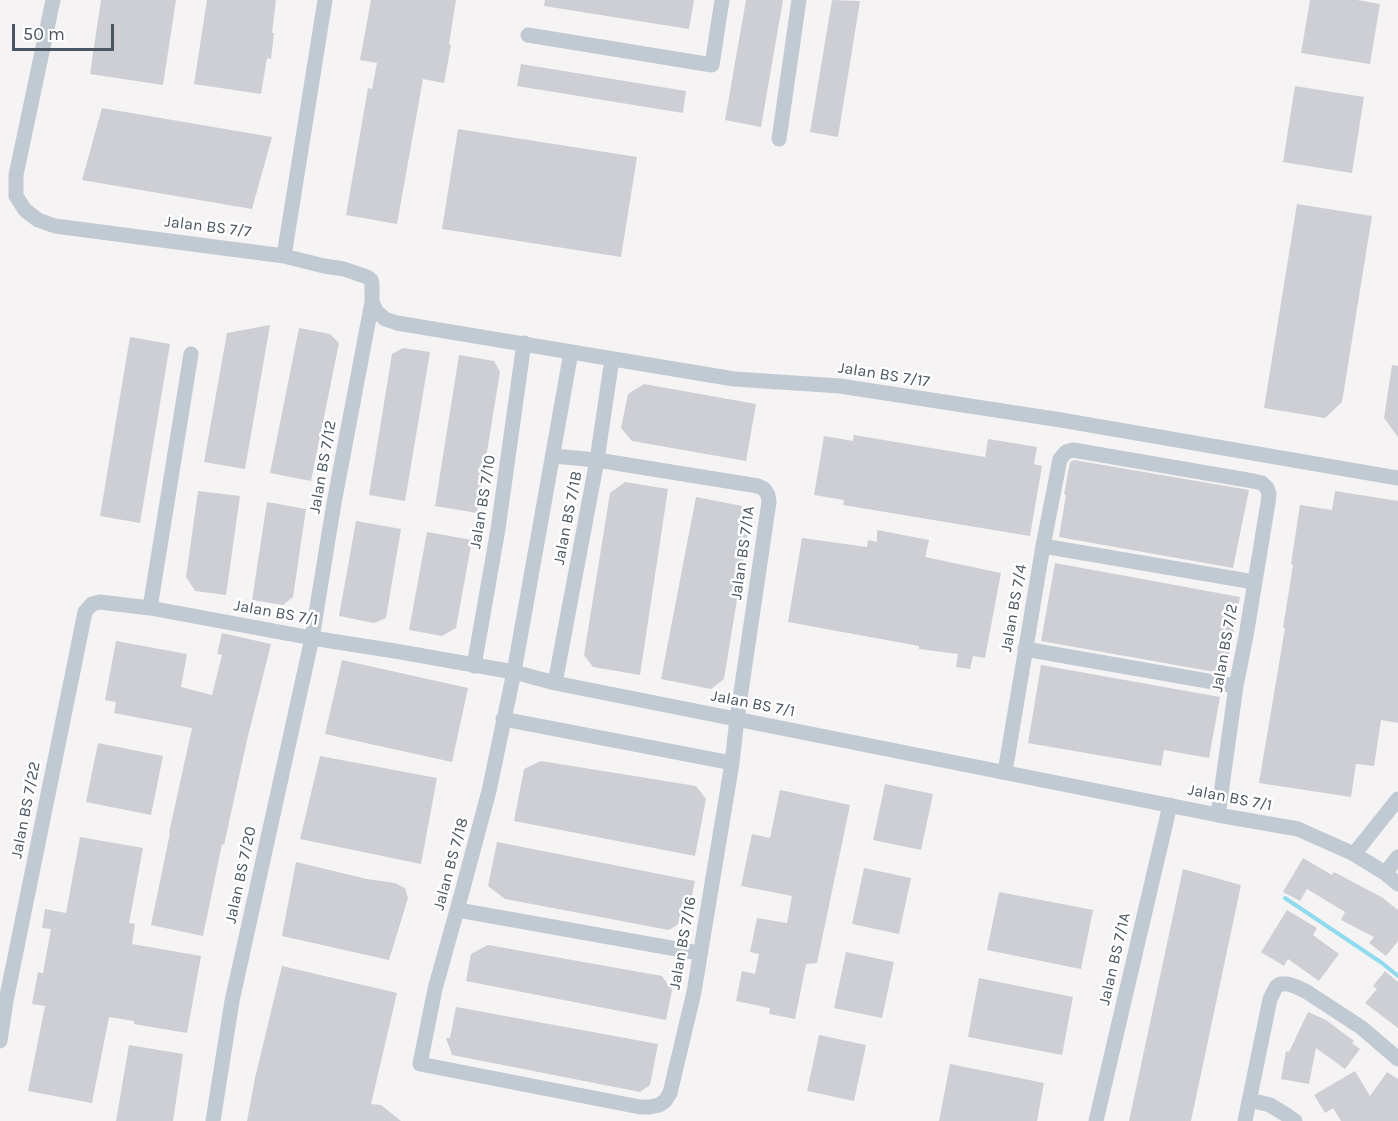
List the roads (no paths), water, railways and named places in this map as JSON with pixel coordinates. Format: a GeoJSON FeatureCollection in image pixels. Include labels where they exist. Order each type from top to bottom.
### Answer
{"type":"FeatureCollection","features":[{"type":"Feature","properties":{"kind":"street","name":"Jalan BS 7/7"},"geometry":{"type":"LineString","coordinates":[[53,0],[16,175],[16,196],[25,210],[38,220],[55,226],[284,255],[344,269],[371,280]]}},
{"type":"Feature","properties":{"kind":"street"},"geometry":{"type":"LineString","coordinates":[[284,255],[325,0]]}},
{"type":"Feature","properties":{"kind":"street"},"geometry":{"type":"LineString","coordinates":[[528,35],[712,65],[722,0]]}},
{"type":"Feature","properties":{"kind":"street"},"geometry":{"type":"LineString","coordinates":[[779,139],[799,0]]}},
{"type":"Feature","properties":{"kind":"street","name":"Jalan BS 7/12"},"geometry":{"type":"LineString","coordinates":[[312,638],[334,502],[372,302],[371,280]]}},
{"type":"Feature","properties":{"kind":"street","name":"Jalan BS 7/17"},"geometry":{"type":"LineString","coordinates":[[372,302],[376,311],[385,319],[397,323],[734,379],[840,386],[1061,420],[1398,478]]}},
{"type":"Feature","properties":{"kind":"street","name":"Jalan BS 7/10"},"geometry":{"type":"LineString","coordinates":[[474,666],[498,529],[524,344]]}},
{"type":"Feature","properties":{"kind":"street","name":"Jalan BS 7/1B"},"geometry":{"type":"LineString","coordinates":[[514,672],[571,352]]}},
{"type":"Feature","properties":{"kind":"street"},"geometry":{"type":"LineString","coordinates":[[150,608],[191,354]]}},
{"type":"Feature","properties":{"kind":"street","name":"Jalan BS 7/1B"},"geometry":{"type":"LineString","coordinates":[[555,684],[597,460],[612,359]]}},
{"type":"Feature","properties":{"kind":"street","name":"Jalan BS 7/4"},"geometry":{"type":"LineString","coordinates":[[1005,772],[1043,546],[1060,459],[1066,452],[1073,450],[1242,479],[1262,483],[1268,488]]}},
{"type":"Feature","properties":{"kind":"street"},"geometry":{"type":"LineString","coordinates":[[553,456],[597,460]]}},
{"type":"Feature","properties":{"kind":"street","name":"Jalan BS 7/1A"},"geometry":{"type":"LineString","coordinates":[[597,460],[758,486],[768,495],[768,511],[737,719]]}},
{"type":"Feature","properties":{"kind":"street","name":"Jalan BS 7/2"},"geometry":{"type":"LineString","coordinates":[[1218,815],[1236,686],[1268,503],[1268,488]]}},
{"type":"Feature","properties":{"kind":"street"},"geometry":{"type":"LineString","coordinates":[[1043,546],[1254,582]]}},
{"type":"Feature","properties":{"kind":"street","name":"Jalan BS 7/1"},"geometry":{"type":"LineString","coordinates":[[83,622],[85,612],[92,604],[100,602],[150,608],[514,672],[555,684],[1298,829],[1354,854],[1398,884]]}},
{"type":"Feature","properties":{"kind":"street","name":"Jalan BS 7/22"},"geometry":{"type":"LineString","coordinates":[[0,1041],[6,1001],[83,622]]}},
{"type":"Feature","properties":{"kind":"street","name":"Jalan BS 7/20"},"geometry":{"type":"LineString","coordinates":[[213,1121],[232,1001],[312,638]]}},
{"type":"Feature","properties":{"kind":"street"},"geometry":{"type":"LineString","coordinates":[[1025,649],[1236,686]]}},
{"type":"Feature","properties":{"kind":"street","name":"Jalan BS 7/18"},"geometry":{"type":"LineString","coordinates":[[514,672],[489,790],[435,989],[420,1064],[639,1107]]}},
{"type":"Feature","properties":{"kind":"street"},"geometry":{"type":"LineString","coordinates":[[503,719],[732,763]]}},
{"type":"Feature","properties":{"kind":"street","name":"Jalan BS 7/16"},"geometry":{"type":"LineString","coordinates":[[639,1107],[659,1105],[670,1093],[694,992],[732,763],[737,719]]}},
{"type":"Feature","properties":{"kind":"street"},"geometry":{"type":"LineString","coordinates":[[1354,854],[1398,799]]}},
{"type":"Feature","properties":{"kind":"street","name":"Jalan BS 7/1A"},"geometry":{"type":"LineString","coordinates":[[1096,1121],[1170,805]]}},
{"type":"Feature","properties":{"kind":"street"},"geometry":{"type":"LineString","coordinates":[[1384,873],[1398,857]]}},
{"type":"Feature","properties":{"kind":"street"},"geometry":{"type":"LineString","coordinates":[[458,910],[699,954]]}},
{"type":"Feature","properties":{"kind":"street"},"geometry":{"type":"LineString","coordinates":[[1245,1121],[1270,999],[1280,984],[1288,984],[1307,992],[1362,1028],[1398,1059]]}},
{"type":"Feature","properties":{"kind":"street"},"geometry":{"type":"LineString","coordinates":[[1250,1100],[1270,1105],[1294,1121]]}},
{"type":"Feature","properties":{"kind":"waterway"},"geometry":{"type":"LineString","coordinates":[[1285,898],[1398,976]]}}]}
